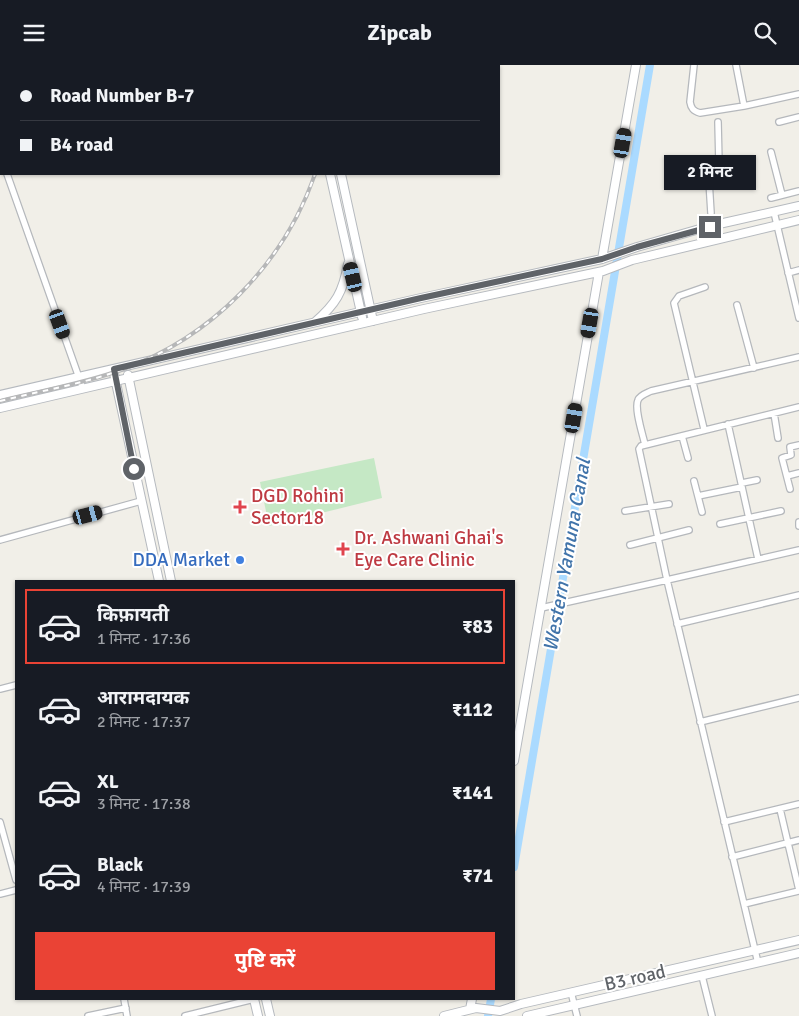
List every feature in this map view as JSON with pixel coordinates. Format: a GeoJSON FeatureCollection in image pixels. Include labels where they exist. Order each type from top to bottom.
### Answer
{"type":"FeatureCollection","features":[{"type":"Feature","properties":{"kind":"street"},"geometry":{"type":"LineString","coordinates":[[605,259],[636,65]]}},
{"type":"Feature","properties":{"kind":"street"},"geometry":{"type":"LineString","coordinates":[[694,65],[690,102],[695,112],[700,113],[744,106],[799,94]]}},
{"type":"Feature","properties":{"kind":"street"},"geometry":{"type":"LineString","coordinates":[[736,65],[744,106]]}},
{"type":"Feature","properties":{"kind":"street"},"geometry":{"type":"LineString","coordinates":[[779,122],[799,117]]}},
{"type":"Feature","properties":{"kind":"street"},"geometry":{"type":"LineString","coordinates":[[711,213],[709,181],[719,164],[718,121]]}},
{"type":"Feature","properties":{"kind":"street"},"geometry":{"type":"LineString","coordinates":[[772,152],[782,195]]}},
{"type":"Feature","properties":{"kind":"street"},"geometry":{"type":"LineString","coordinates":[[7,175],[83,389]]}},
{"type":"Feature","properties":{"kind":"street"},"geometry":{"type":"LineString","coordinates":[[330,175],[363,324]]}},
{"type":"Feature","properties":{"kind":"street"},"geometry":{"type":"LineString","coordinates":[[340,175],[372,309],[373,321]]}},
{"type":"Feature","properties":{"kind":"street"},"geometry":{"type":"LineString","coordinates":[[771,198],[799,191]]}},
{"type":"Feature","properties":{"kind":"street"},"geometry":{"type":"LineString","coordinates":[[0,395],[372,309],[605,259],[637,247],[710,227],[799,206]]}},
{"type":"Feature","properties":{"kind":"street"},"geometry":{"type":"LineString","coordinates":[[774,212],[799,316]]}},
{"type":"Feature","properties":{"kind":"street"},"geometry":{"type":"LineString","coordinates":[[0,408],[373,321],[601,271],[632,260],[799,220]]}},
{"type":"Feature","properties":{"kind":"street"},"geometry":{"type":"LineString","coordinates":[[313,323],[339,297],[344,285],[349,260]]}},
{"type":"Feature","properties":{"kind":"street"},"geometry":{"type":"LineString","coordinates":[[788,273],[799,270]]}},
{"type":"Feature","properties":{"kind":"street"},"geometry":{"type":"LineString","coordinates":[[515,756],[544,607],[601,271]]}},
{"type":"Feature","properties":{"kind":"street"},"geometry":{"type":"LineString","coordinates":[[704,429],[674,303],[679,296],[705,287]]}},
{"type":"Feature","properties":{"kind":"street"},"geometry":{"type":"LineString","coordinates":[[737,305],[754,368]]}},
{"type":"Feature","properties":{"kind":"street"},"geometry":{"type":"LineString","coordinates":[[228,343],[231,355]]}},
{"type":"Feature","properties":{"kind":"street"},"geometry":{"type":"LineString","coordinates":[[645,445],[638,409],[638,400],[641,396],[651,391],[799,357]]}},
{"type":"Feature","properties":{"kind":"street"},"geometry":{"type":"LineString","coordinates":[[127,366],[171,580]]}},
{"type":"Feature","properties":{"kind":"street"},"geometry":{"type":"LineString","coordinates":[[114,369],[115,381],[159,580]]}},
{"type":"Feature","properties":{"kind":"street"},"geometry":{"type":"LineString","coordinates":[[758,963],[677,624],[639,449],[641,446],[704,429],[799,407]]}},
{"type":"Feature","properties":{"kind":"street"},"geometry":{"type":"LineString","coordinates":[[774,413],[778,438]]}},
{"type":"Feature","properties":{"kind":"street"},"geometry":{"type":"LineString","coordinates":[[728,424],[758,559]]}},
{"type":"Feature","properties":{"kind":"street"},"geometry":{"type":"LineString","coordinates":[[682,436],[688,458]]}},
{"type":"Feature","properties":{"kind":"street"},"geometry":{"type":"LineString","coordinates":[[790,489],[782,458],[791,455],[790,447],[799,445]]}},
{"type":"Feature","properties":{"kind":"street"},"geometry":{"type":"LineString","coordinates":[[786,476],[799,473]]}},
{"type":"Feature","properties":{"kind":"street"},"geometry":{"type":"LineString","coordinates":[[698,496],[757,480]]}},
{"type":"Feature","properties":{"kind":"street"},"geometry":{"type":"LineString","coordinates":[[694,481],[702,512]]}},
{"type":"Feature","properties":{"kind":"street"},"geometry":{"type":"LineString","coordinates":[[0,539],[141,501]]}},
{"type":"Feature","properties":{"kind":"street"},"geometry":{"type":"LineString","coordinates":[[625,511],[669,504]]}},
{"type":"Feature","properties":{"kind":"street"},"geometry":{"type":"LineString","coordinates":[[720,524],[781,511]]}},
{"type":"Feature","properties":{"kind":"street"},"geometry":{"type":"LineString","coordinates":[[630,545],[689,531]]}},
{"type":"Feature","properties":{"kind":"street"},"geometry":{"type":"LineString","coordinates":[[544,607],[799,550]]}},
{"type":"Feature","properties":{"kind":"street"},"geometry":{"type":"LineString","coordinates":[[677,624],[799,595]]}},
{"type":"Feature","properties":{"kind":"street"},"geometry":{"type":"LineString","coordinates":[[0,689],[15,685]]}},
{"type":"Feature","properties":{"kind":"street"},"geometry":{"type":"LineString","coordinates":[[700,722],[799,698]]}},
{"type":"Feature","properties":{"kind":"street"},"geometry":{"type":"LineString","coordinates":[[724,822],[799,804]]}},
{"type":"Feature","properties":{"kind":"street"},"geometry":{"type":"LineString","coordinates":[[744,904],[799,890],[780,809]]}},
{"type":"Feature","properties":{"kind":"street"},"geometry":{"type":"LineString","coordinates":[[0,821],[15,876]]}},
{"type":"Feature","properties":{"kind":"street"},"geometry":{"type":"LineString","coordinates":[[732,857],[799,841]]}},
{"type":"Feature","properties":{"kind":"street"},"geometry":{"type":"LineString","coordinates":[[0,894],[15,890]]}},
{"type":"Feature","properties":{"kind":"street","name":"B3 road"},"geometry":{"type":"LineString","coordinates":[[473,1009],[500,1011],[571,992],[799,940]]}},
{"type":"Feature","properties":{"kind":"street","name":"B3 road"},"geometry":{"type":"LineString","coordinates":[[527,1016],[799,953]]}},
{"type":"Feature","properties":{"kind":"street"},"geometry":{"type":"LineString","coordinates":[[702,976],[712,1016]]}},
{"type":"Feature","properties":{"kind":"street"},"geometry":{"type":"LineString","coordinates":[[571,992],[577,1016]]}},
{"type":"Feature","properties":{"kind":"street"},"geometry":{"type":"LineString","coordinates":[[124,1000],[127,1016]]}},
{"type":"Feature","properties":{"kind":"street"},"geometry":{"type":"LineString","coordinates":[[188,1016],[250,1000]]}},
{"type":"Feature","properties":{"kind":"street"},"geometry":{"type":"LineString","coordinates":[[254,1000],[258,1016]]}},
{"type":"Feature","properties":{"kind":"street"},"geometry":{"type":"LineString","coordinates":[[266,1000],[270,1016]]}},
{"type":"Feature","properties":{"kind":"street"},"geometry":{"type":"LineString","coordinates":[[444,1016],[473,1009],[472,1000]]}},
{"type":"Feature","properties":{"kind":"street"},"geometry":{"type":"LineString","coordinates":[[88,1016],[126,1008]]}},
{"type":"Feature","properties":{"kind":"green space"},"geometry":{"type":"Polygon","coordinates":[[[374,458],[382,498],[269,526],[260,482],[374,458]]]}},
{"type":"Feature","properties":{"kind":"waterway","name":"Western Yamuna Canal"},"geometry":{"type":"LineString","coordinates":[[515,861],[650,65]]}},
{"type":"Feature","properties":{"kind":"waterway","name":"Western Yamuna Canal"},"geometry":{"type":"LineString","coordinates":[[488,1016],[491,1000]]}},
{"type":"Feature","properties":{"kind":"railway"},"geometry":{"type":"LineString","coordinates":[[0,401],[121,370],[154,356],[185,339],[214,318],[240,294],[264,267],[284,238],[301,207],[315,175]]}},
{"type":"Feature","properties":{"kind":"place","name":"DGD Rohini Sector18"},"geometry":{"type":"Point","coordinates":[240,507]}},
{"type":"Feature","properties":{"kind":"place","name":"Dr. Ashwani Ghai's Eye Care Clinic"},"geometry":{"type":"Point","coordinates":[343,549]}},
{"type":"Feature","properties":{"kind":"place","name":"DDA Market"},"geometry":{"type":"Point","coordinates":[240,560]}},
{"type":"Feature","properties":{"kind":"route"},"geometry":{"type":"LineString","coordinates":[[134,469],[114,369],[421,298],[602,259],[637,247],[710,227]]}}]}
